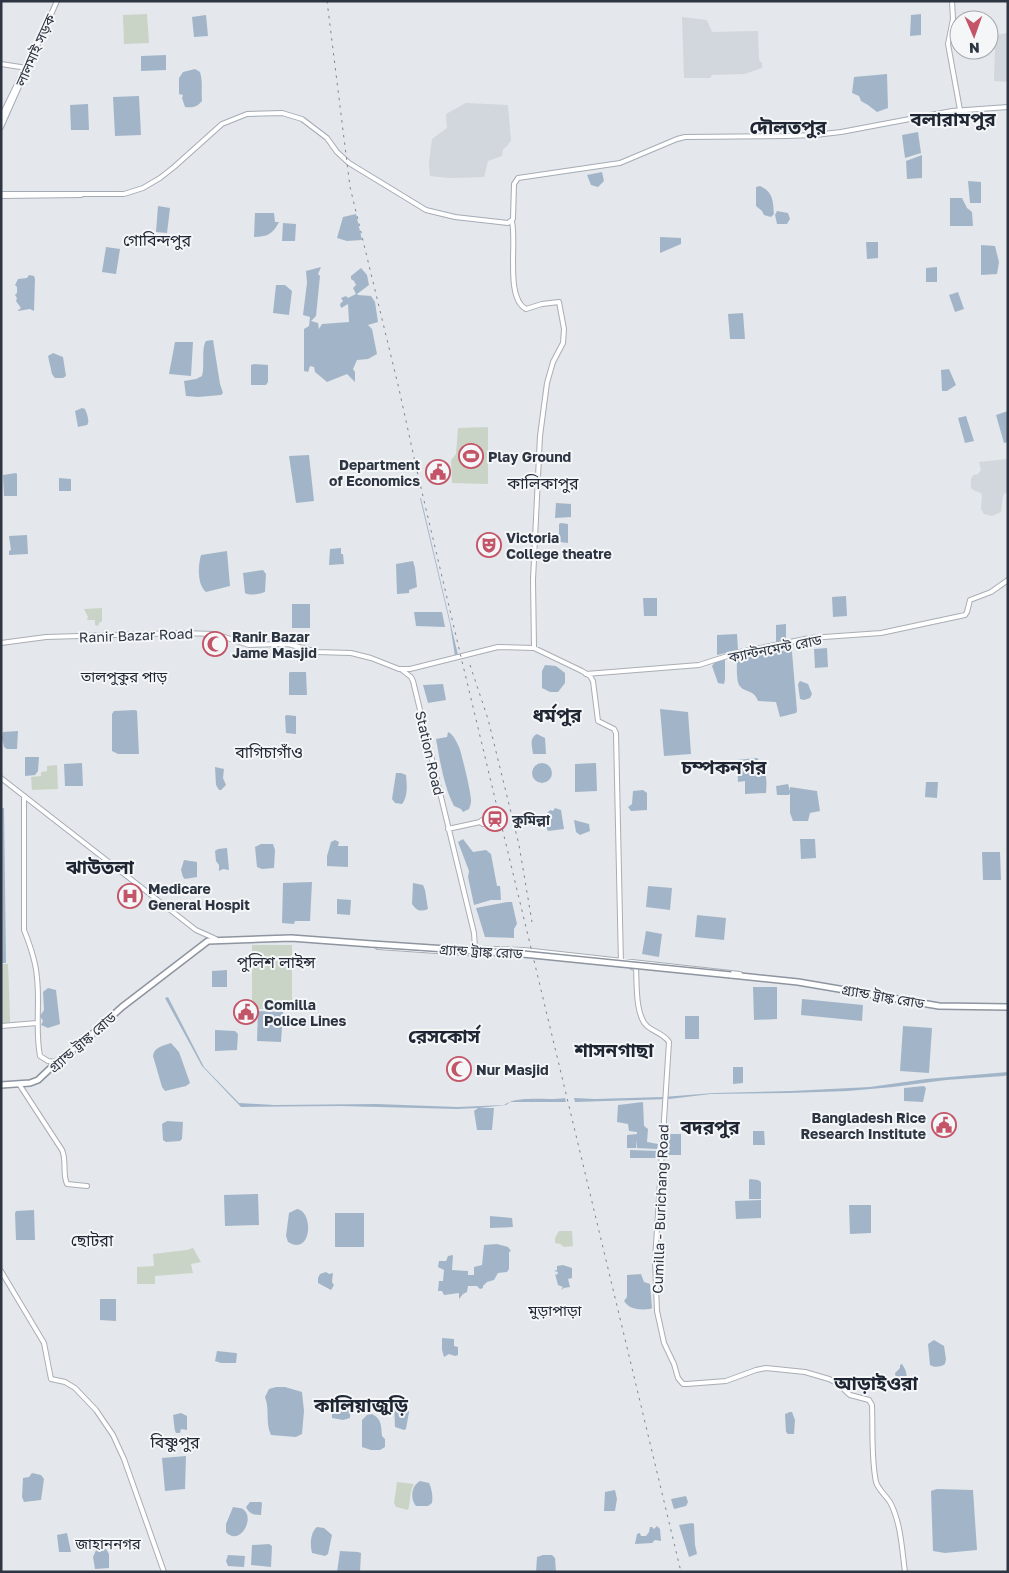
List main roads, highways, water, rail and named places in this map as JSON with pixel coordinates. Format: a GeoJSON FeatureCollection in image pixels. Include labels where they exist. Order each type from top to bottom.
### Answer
{"type":"FeatureCollection","features":[{"type":"Feature","properties":{"kind":"highway","name":"গ্র্যান্ড ট্রাঙ্ক রোড"},"geometry":{"type":"LineString","coordinates":[[1,1085],[38,1080],[150,984],[208,941],[216,940],[291,938],[523,954],[798,982],[939,1006],[1008,1007]]}},
{"type":"Feature","properties":{"kind":"main road","name":"লালমাই সড়ক"},"geometry":{"type":"LineString","coordinates":[[1,127],[56,1]]}},
{"type":"Feature","properties":{"kind":"main road"},"geometry":{"type":"LineString","coordinates":[[952,1],[952,19],[948,44],[960,110]]}},
{"type":"Feature","properties":{"kind":"main road"},"geometry":{"type":"LineString","coordinates":[[1,64],[26,68]]}},
{"type":"Feature","properties":{"kind":"main road","name":"লালমাই সড়ক"},"geometry":{"type":"LineString","coordinates":[[1,117],[26,68]]}},
{"type":"Feature","properties":{"kind":"main road"},"geometry":{"type":"LineString","coordinates":[[534,648],[533,580],[541,422],[547,383],[553,362],[563,343],[564,328],[559,302],[524,308],[518,300],[514,282],[512,222],[514,184],[518,178],[620,163],[677,139],[696,136],[778,137],[815,135],[842,132],[960,110],[1008,107]]}},
{"type":"Feature","properties":{"kind":"main road"},"geometry":{"type":"LineString","coordinates":[[1,195],[124,194],[143,188],[174,167],[222,124],[247,114],[282,113],[302,119],[327,138],[337,152],[349,163],[426,210],[436,214],[472,220],[512,222]]}},
{"type":"Feature","properties":{"kind":"main road","name":"ক্যান্টনমেন্ট রোড"},"geometry":{"type":"LineString","coordinates":[[586,674],[699,665],[740,652],[810,638],[891,632],[965,615],[970,600],[992,592],[1008,580]]}},
{"type":"Feature","properties":{"kind":"main road","name":"Ranir Bazar Road"},"geometry":{"type":"LineString","coordinates":[[1,643],[51,637],[215,634],[249,645],[292,645],[317,652],[351,653],[400,669],[417,667],[509,646],[534,648],[586,674]]}},
{"type":"Feature","properties":{"kind":"main road"},"geometry":{"type":"LineString","coordinates":[[400,669],[411,676],[417,667]]}},
{"type":"Feature","properties":{"kind":"main road"},"geometry":{"type":"LineString","coordinates":[[586,674],[593,681],[598,721],[614,729],[616,733],[621,961],[622,965],[636,968]]}},
{"type":"Feature","properties":{"kind":"main road","name":"Station Road"},"geometry":{"type":"LineString","coordinates":[[411,676],[474,933],[475,948]]}},
{"type":"Feature","properties":{"kind":"main road"},"geometry":{"type":"LineString","coordinates":[[1,778],[200,933],[216,940]]}},
{"type":"Feature","properties":{"kind":"main road"},"geometry":{"type":"LineString","coordinates":[[24,796],[23,927],[30,945],[37,975],[37,1023],[40,1056],[48,1062],[57,1062]]}},
{"type":"Feature","properties":{"kind":"main road"},"geometry":{"type":"LineString","coordinates":[[448,829],[480,822]]}},
{"type":"Feature","properties":{"kind":"main road"},"geometry":{"type":"LineString","coordinates":[[200,933],[204,944]]}},
{"type":"Feature","properties":{"kind":"main road"},"geometry":{"type":"LineString","coordinates":[[363,943],[524,950],[735,973],[750,977]]}},
{"type":"Feature","properties":{"kind":"main road"},"geometry":{"type":"LineString","coordinates":[[363,943],[378,947],[538,956],[636,968],[750,977]]}},
{"type":"Feature","properties":{"kind":"main road","name":"Cumilla - Burichang Road"},"geometry":{"type":"LineString","coordinates":[[636,968],[639,1012],[645,1024],[669,1042],[655,1260],[656,1311],[664,1343],[678,1378],[683,1384],[687,1384],[726,1381],[766,1368],[805,1372],[829,1379],[853,1396],[868,1400],[872,1405],[874,1464],[877,1483],[896,1516],[905,1572]]}},
{"type":"Feature","properties":{"kind":"main road"},"geometry":{"type":"LineString","coordinates":[[1,1026],[37,1023]]}},
{"type":"Feature","properties":{"kind":"main road"},"geometry":{"type":"LineString","coordinates":[[19,1084],[62,1150],[65,1159],[65,1180],[67,1184],[87,1186]]}},
{"type":"Feature","properties":{"kind":"main road"},"geometry":{"type":"LineString","coordinates":[[1,1270],[44,1344],[51,1379],[65,1382],[75,1388],[96,1410],[113,1435],[124,1459],[164,1572]]}},
{"type":"Feature","properties":{"kind":"water"},"geometry":{"type":"Polygon","coordinates":[[[921,14],[921,35],[910,36],[911,15],[921,14]]]}},
{"type":"Feature","properties":{"kind":"water"},"geometry":{"type":"Polygon","coordinates":[[[206,15],[208,36],[194,37],[192,17],[206,15]]]}},
{"type":"Feature","properties":{"kind":"water"},"geometry":{"type":"Polygon","coordinates":[[[166,55],[166,70],[141,71],[141,56],[166,55]]]}},
{"type":"Feature","properties":{"kind":"water"},"geometry":{"type":"Polygon","coordinates":[[[195,69],[200,72],[201,76],[202,101],[195,107],[185,107],[183,95],[179,94],[179,78],[183,72],[195,69]]]}},
{"type":"Feature","properties":{"kind":"water"},"geometry":{"type":"Polygon","coordinates":[[[887,74],[888,108],[877,112],[861,101],[859,96],[852,93],[854,77],[887,74]]]}},
{"type":"Feature","properties":{"kind":"water"},"geometry":{"type":"Polygon","coordinates":[[[139,96],[141,135],[115,136],[113,97],[139,96]]]}},
{"type":"Feature","properties":{"kind":"water"},"geometry":{"type":"Polygon","coordinates":[[[88,104],[89,130],[71,130],[70,105],[88,104]]]}},
{"type":"Feature","properties":{"kind":"water"},"geometry":{"type":"Polygon","coordinates":[[[918,132],[921,153],[905,158],[902,135],[918,132]]]}},
{"type":"Feature","properties":{"kind":"water"},"geometry":{"type":"Polygon","coordinates":[[[922,155],[922,178],[907,179],[906,161],[922,155]]]}},
{"type":"Feature","properties":{"kind":"water"},"geometry":{"type":"Polygon","coordinates":[[[602,172],[604,181],[598,187],[591,185],[587,175],[602,172]]]}},
{"type":"Feature","properties":{"kind":"water"},"geometry":{"type":"Polygon","coordinates":[[[968,181],[981,182],[981,203],[970,203],[968,181]]]}},
{"type":"Feature","properties":{"kind":"water"},"geometry":{"type":"Polygon","coordinates":[[[760,186],[770,194],[774,214],[771,217],[764,215],[756,206],[756,187],[760,186]]]}},
{"type":"Feature","properties":{"kind":"water"},"geometry":{"type":"Polygon","coordinates":[[[950,198],[962,198],[967,208],[972,212],[973,226],[950,226],[950,198]]]}},
{"type":"Feature","properties":{"kind":"water"},"geometry":{"type":"Polygon","coordinates":[[[158,206],[170,208],[167,233],[156,232],[158,206]]]}},
{"type":"Feature","properties":{"kind":"water"},"geometry":{"type":"Polygon","coordinates":[[[777,211],[788,213],[790,219],[787,224],[777,224],[775,215],[777,211]]]}},
{"type":"Feature","properties":{"kind":"water"},"geometry":{"type":"Polygon","coordinates":[[[255,213],[274,213],[275,222],[279,222],[269,234],[254,237],[255,213]]]}},
{"type":"Feature","properties":{"kind":"water"},"geometry":{"type":"Polygon","coordinates":[[[356,214],[362,240],[347,241],[337,238],[343,217],[356,214]]]}},
{"type":"Feature","properties":{"kind":"water"},"geometry":{"type":"Polygon","coordinates":[[[283,223],[296,224],[295,241],[282,241],[283,223]]]}},
{"type":"Feature","properties":{"kind":"water"},"geometry":{"type":"Polygon","coordinates":[[[660,237],[681,238],[681,244],[660,253],[660,237]]]}},
{"type":"Feature","properties":{"kind":"water"},"geometry":{"type":"Polygon","coordinates":[[[866,242],[878,242],[878,258],[867,259],[866,242]]]}},
{"type":"Feature","properties":{"kind":"water"},"geometry":{"type":"Polygon","coordinates":[[[981,245],[995,246],[999,262],[997,274],[981,275],[981,245]]]}},
{"type":"Feature","properties":{"kind":"water"},"geometry":{"type":"Polygon","coordinates":[[[106,247],[120,249],[116,274],[102,272],[106,247]]]}},
{"type":"Feature","properties":{"kind":"water"},"geometry":{"type":"Polygon","coordinates":[[[321,267],[318,274],[320,276],[316,316],[311,321],[318,323],[319,329],[322,324],[349,322],[348,304],[341,308],[340,304],[343,301],[341,298],[346,296],[348,298],[356,294],[353,288],[356,285],[351,276],[361,268],[367,275],[369,285],[357,294],[371,296],[375,302],[378,322],[368,325],[372,329],[377,354],[368,359],[357,360],[353,369],[355,372],[355,382],[347,374],[327,382],[315,372],[314,367],[310,366],[308,372],[304,371],[304,329],[309,326],[310,317],[303,315],[307,283],[306,271],[321,267]]]}},
{"type":"Feature","properties":{"kind":"water"},"geometry":{"type":"Polygon","coordinates":[[[937,267],[937,282],[926,282],[926,268],[937,267]]]}},
{"type":"Feature","properties":{"kind":"water"},"geometry":{"type":"Polygon","coordinates":[[[29,275],[34,276],[35,279],[34,311],[30,309],[17,311],[21,308],[16,301],[17,287],[15,285],[18,279],[27,278],[29,275]]]}},
{"type":"Feature","properties":{"kind":"water"},"geometry":{"type":"Polygon","coordinates":[[[276,285],[285,285],[292,291],[289,315],[273,313],[276,285]]]}},
{"type":"Feature","properties":{"kind":"water"},"geometry":{"type":"Polygon","coordinates":[[[958,292],[964,309],[955,312],[949,295],[958,292]]]}},
{"type":"Feature","properties":{"kind":"water"},"geometry":{"type":"Polygon","coordinates":[[[743,313],[745,339],[730,339],[728,314],[743,313]]]}},
{"type":"Feature","properties":{"kind":"water"},"geometry":{"type":"Polygon","coordinates":[[[213,340],[223,393],[221,395],[198,397],[186,396],[184,381],[202,376],[205,344],[206,341],[213,340]]]}},
{"type":"Feature","properties":{"kind":"water"},"geometry":{"type":"Polygon","coordinates":[[[175,342],[193,342],[191,376],[169,374],[175,342]]]}},
{"type":"Feature","properties":{"kind":"water"},"geometry":{"type":"Polygon","coordinates":[[[53,353],[63,357],[66,376],[63,378],[55,378],[52,374],[48,356],[53,353]]]}},
{"type":"Feature","properties":{"kind":"water"},"geometry":{"type":"Polygon","coordinates":[[[251,365],[268,365],[268,382],[266,385],[251,385],[251,365]]]}},
{"type":"Feature","properties":{"kind":"water"},"geometry":{"type":"Polygon","coordinates":[[[949,369],[956,385],[947,391],[942,391],[941,370],[949,369]]]}},
{"type":"Feature","properties":{"kind":"water"},"geometry":{"type":"Polygon","coordinates":[[[82,408],[86,411],[88,423],[78,427],[75,411],[82,408]]]}},
{"type":"Feature","properties":{"kind":"water"},"geometry":{"type":"Polygon","coordinates":[[[1008,411],[1008,442],[1004,443],[996,415],[1008,411]]]}},
{"type":"Feature","properties":{"kind":"water"},"geometry":{"type":"Polygon","coordinates":[[[966,416],[974,441],[965,443],[958,418],[966,416]]]}},
{"type":"Feature","properties":{"kind":"water"},"geometry":{"type":"Polygon","coordinates":[[[309,455],[314,501],[296,503],[289,456],[309,455]]]}},
{"type":"Feature","properties":{"kind":"water"},"geometry":{"type":"Polygon","coordinates":[[[16,473],[17,496],[4,496],[3,475],[16,473]]]}},
{"type":"Feature","properties":{"kind":"water"},"geometry":{"type":"Polygon","coordinates":[[[59,478],[71,479],[71,491],[59,491],[59,478]]]}},
{"type":"Feature","properties":{"kind":"water"},"geometry":{"type":"Polygon","coordinates":[[[420,498],[458,655],[455,656],[450,624],[420,498]]]}},
{"type":"Feature","properties":{"kind":"water"},"geometry":{"type":"Polygon","coordinates":[[[556,503],[571,504],[571,517],[555,518],[556,503]]]}},
{"type":"Feature","properties":{"kind":"water"},"geometry":{"type":"Polygon","coordinates":[[[559,524],[568,524],[568,543],[559,542],[559,524]]]}},
{"type":"Feature","properties":{"kind":"water"},"geometry":{"type":"Polygon","coordinates":[[[27,535],[28,554],[9,555],[11,550],[9,536],[27,535]]]}},
{"type":"Feature","properties":{"kind":"water"},"geometry":{"type":"Polygon","coordinates":[[[341,548],[344,564],[329,565],[330,549],[341,548]]]}},
{"type":"Feature","properties":{"kind":"water"},"geometry":{"type":"Polygon","coordinates":[[[227,551],[230,586],[206,592],[200,580],[199,564],[201,555],[227,551]]]}},
{"type":"Feature","properties":{"kind":"water"},"geometry":{"type":"Polygon","coordinates":[[[413,561],[417,587],[409,590],[409,593],[397,594],[396,564],[413,561]]]}},
{"type":"Feature","properties":{"kind":"water"},"geometry":{"type":"Polygon","coordinates":[[[263,570],[266,574],[265,592],[252,595],[245,593],[243,573],[263,570]]]}},
{"type":"Feature","properties":{"kind":"water"},"geometry":{"type":"Polygon","coordinates":[[[846,596],[847,616],[833,617],[832,597],[846,596]]]}},
{"type":"Feature","properties":{"kind":"water"},"geometry":{"type":"Polygon","coordinates":[[[643,598],[657,598],[657,616],[644,616],[643,598]]]}},
{"type":"Feature","properties":{"kind":"water"},"geometry":{"type":"Polygon","coordinates":[[[292,604],[310,604],[310,628],[292,628],[292,604]]]}},
{"type":"Feature","properties":{"kind":"water"},"geometry":{"type":"Polygon","coordinates":[[[414,612],[442,612],[445,627],[416,626],[414,612]]]}},
{"type":"Feature","properties":{"kind":"water"},"geometry":{"type":"Polygon","coordinates":[[[786,624],[786,643],[776,644],[776,625],[786,624]]]}},
{"type":"Feature","properties":{"kind":"water"},"geometry":{"type":"Polygon","coordinates":[[[737,634],[738,650],[717,655],[717,635],[737,634]]]}},
{"type":"Feature","properties":{"kind":"water"},"geometry":{"type":"Polygon","coordinates":[[[790,647],[792,652],[797,711],[796,713],[780,717],[776,702],[758,701],[752,693],[739,685],[737,659],[740,654],[790,647]]]}},
{"type":"Feature","properties":{"kind":"water"},"geometry":{"type":"Polygon","coordinates":[[[827,648],[828,667],[815,668],[814,649],[827,648]]]}},
{"type":"Feature","properties":{"kind":"water"},"geometry":{"type":"Polygon","coordinates":[[[722,659],[725,660],[724,684],[718,683],[712,666],[715,662],[722,659]]]}},
{"type":"Feature","properties":{"kind":"water"},"geometry":{"type":"Polygon","coordinates":[[[545,665],[556,666],[565,673],[565,683],[558,692],[550,692],[542,688],[542,671],[545,665]]]}},
{"type":"Feature","properties":{"kind":"water"},"geometry":{"type":"Polygon","coordinates":[[[290,672],[306,672],[307,695],[289,695],[290,672]]]}},
{"type":"Feature","properties":{"kind":"water"},"geometry":{"type":"Polygon","coordinates":[[[800,681],[808,684],[812,694],[810,698],[800,699],[798,684],[800,681]]]}},
{"type":"Feature","properties":{"kind":"water"},"geometry":{"type":"Polygon","coordinates":[[[443,684],[446,700],[428,703],[423,685],[443,684]]]}},
{"type":"Feature","properties":{"kind":"water"},"geometry":{"type":"Polygon","coordinates":[[[660,709],[688,712],[691,754],[664,756],[660,709]]]}},
{"type":"Feature","properties":{"kind":"water"},"geometry":{"type":"Polygon","coordinates":[[[114,711],[137,711],[139,754],[118,754],[112,751],[112,714],[114,711]]]}},
{"type":"Feature","properties":{"kind":"water"},"geometry":{"type":"Polygon","coordinates":[[[285,716],[296,716],[296,734],[286,733],[285,716]]]}},
{"type":"Feature","properties":{"kind":"water"},"geometry":{"type":"Polygon","coordinates":[[[18,731],[17,749],[7,749],[4,747],[3,732],[18,731]]]}},
{"type":"Feature","properties":{"kind":"water"},"geometry":{"type":"Polygon","coordinates":[[[448,732],[453,736],[459,747],[470,791],[471,801],[469,809],[463,812],[454,806],[451,799],[439,756],[436,739],[447,737],[448,732]]]}},
{"type":"Feature","properties":{"kind":"water"},"geometry":{"type":"Polygon","coordinates":[[[537,734],[545,738],[546,754],[533,754],[532,740],[537,734]]]}},
{"type":"Feature","properties":{"kind":"water"},"geometry":{"type":"Polygon","coordinates":[[[25,757],[39,757],[38,771],[35,775],[25,776],[25,757]]]}},
{"type":"Feature","properties":{"kind":"water"},"geometry":{"type":"Polygon","coordinates":[[[757,758],[766,775],[766,793],[745,794],[745,781],[738,782],[737,760],[757,758]]]}},
{"type":"Feature","properties":{"kind":"water"},"geometry":{"type":"Polygon","coordinates":[[[82,763],[83,786],[65,786],[64,764],[82,763]]]}},
{"type":"Feature","properties":{"kind":"water"},"geometry":{"type":"Polygon","coordinates":[[[542,763],[549,766],[552,773],[549,780],[542,783],[535,780],[532,773],[535,766],[542,763]]]}},
{"type":"Feature","properties":{"kind":"water"},"geometry":{"type":"Polygon","coordinates":[[[596,763],[597,791],[575,792],[575,764],[596,763]]]}},
{"type":"Feature","properties":{"kind":"water"},"geometry":{"type":"Polygon","coordinates":[[[215,767],[224,769],[223,778],[226,785],[221,790],[216,785],[215,767]]]}},
{"type":"Feature","properties":{"kind":"water"},"geometry":{"type":"Polygon","coordinates":[[[396,773],[406,775],[407,787],[402,804],[395,803],[392,799],[396,773]]]}},
{"type":"Feature","properties":{"kind":"water"},"geometry":{"type":"Polygon","coordinates":[[[926,782],[938,782],[937,798],[925,797],[926,782]]]}},
{"type":"Feature","properties":{"kind":"water"},"geometry":{"type":"Polygon","coordinates":[[[788,784],[790,791],[790,787],[817,791],[820,811],[810,813],[808,821],[793,821],[790,813],[790,793],[789,795],[777,795],[776,786],[788,784]]]}},
{"type":"Feature","properties":{"kind":"water"},"geometry":{"type":"Polygon","coordinates":[[[643,790],[647,793],[647,810],[631,811],[628,807],[632,804],[633,791],[643,790]]]}},
{"type":"Feature","properties":{"kind":"water"},"geometry":{"type":"Polygon","coordinates":[[[1,808],[4,808],[6,963],[1,963],[1,808]]]}},
{"type":"Feature","properties":{"kind":"water"},"geometry":{"type":"Polygon","coordinates":[[[555,808],[561,810],[564,829],[548,831],[546,827],[550,827],[551,823],[547,822],[546,816],[550,810],[553,811],[555,808]]]}},
{"type":"Feature","properties":{"kind":"water"},"geometry":{"type":"Polygon","coordinates":[[[574,820],[589,824],[590,831],[580,835],[576,832],[574,820]]]}},
{"type":"Feature","properties":{"kind":"water"},"geometry":{"type":"Polygon","coordinates":[[[463,839],[473,852],[486,850],[491,854],[497,886],[500,886],[501,900],[491,900],[474,905],[468,877],[469,871],[458,842],[463,839]]]}},
{"type":"Feature","properties":{"kind":"water"},"geometry":{"type":"Polygon","coordinates":[[[800,839],[815,839],[816,858],[801,859],[800,839]]]}},
{"type":"Feature","properties":{"kind":"water"},"geometry":{"type":"Polygon","coordinates":[[[335,840],[339,842],[338,846],[348,846],[348,867],[327,866],[327,856],[331,842],[335,840]]]}},
{"type":"Feature","properties":{"kind":"water"},"geometry":{"type":"Polygon","coordinates":[[[261,844],[273,844],[275,850],[274,868],[262,869],[257,867],[255,847],[261,844]]]}},
{"type":"Feature","properties":{"kind":"water"},"geometry":{"type":"Polygon","coordinates":[[[227,848],[229,870],[223,869],[219,871],[215,851],[227,848]]]}},
{"type":"Feature","properties":{"kind":"water"},"geometry":{"type":"Polygon","coordinates":[[[982,852],[1000,852],[1001,880],[983,880],[982,852]]]}},
{"type":"Feature","properties":{"kind":"water"},"geometry":{"type":"Polygon","coordinates":[[[184,860],[197,862],[197,877],[185,879],[183,877],[181,870],[184,860]]]}},
{"type":"Feature","properties":{"kind":"water"},"geometry":{"type":"Polygon","coordinates":[[[312,882],[310,921],[295,921],[294,924],[282,923],[283,883],[312,882]]]}},
{"type":"Feature","properties":{"kind":"water"},"geometry":{"type":"Polygon","coordinates":[[[413,883],[423,885],[428,909],[419,910],[412,904],[413,883]]]}},
{"type":"Feature","properties":{"kind":"water"},"geometry":{"type":"Polygon","coordinates":[[[648,886],[672,888],[670,910],[646,907],[648,886]]]}},
{"type":"Feature","properties":{"kind":"water"},"geometry":{"type":"Polygon","coordinates":[[[337,899],[351,900],[350,915],[337,914],[337,899]]]}},
{"type":"Feature","properties":{"kind":"water"},"geometry":{"type":"Polygon","coordinates":[[[512,902],[517,924],[514,929],[514,938],[485,937],[476,908],[512,902]]]}},
{"type":"Feature","properties":{"kind":"water"},"geometry":{"type":"Polygon","coordinates":[[[697,915],[726,918],[724,940],[695,937],[697,915]]]}},
{"type":"Feature","properties":{"kind":"water"},"geometry":{"type":"Polygon","coordinates":[[[646,931],[662,934],[659,957],[642,954],[646,931]]]}},
{"type":"Feature","properties":{"kind":"water"},"geometry":{"type":"Polygon","coordinates":[[[227,970],[227,987],[212,987],[212,971],[227,970]]]}},
{"type":"Feature","properties":{"kind":"water"},"geometry":{"type":"Polygon","coordinates":[[[753,987],[777,987],[777,1019],[754,1020],[753,987]]]}},
{"type":"Feature","properties":{"kind":"water"},"geometry":{"type":"Polygon","coordinates":[[[48,988],[56,990],[60,1024],[48,1028],[41,1025],[43,1021],[40,1016],[44,1010],[43,992],[48,988]]]}},
{"type":"Feature","properties":{"kind":"water"},"geometry":{"type":"Polygon","coordinates":[[[168,997],[204,1067],[239,1103],[274,1105],[376,1104],[458,1107],[504,1105],[510,1102],[506,1105],[479,1108],[494,1108],[492,1130],[477,1130],[474,1111],[478,1108],[241,1107],[202,1066],[165,998],[168,997]]]}},
{"type":"Feature","properties":{"kind":"water"},"geometry":{"type":"Polygon","coordinates":[[[802,999],[863,1005],[862,1021],[801,1015],[802,999]]]}},
{"type":"Feature","properties":{"kind":"water"},"geometry":{"type":"Polygon","coordinates":[[[258,1011],[283,1012],[281,1042],[257,1041],[258,1011]]]}},
{"type":"Feature","properties":{"kind":"water"},"geometry":{"type":"Polygon","coordinates":[[[685,1016],[699,1016],[699,1039],[685,1039],[685,1016]]]}},
{"type":"Feature","properties":{"kind":"water"},"geometry":{"type":"Polygon","coordinates":[[[903,1026],[932,1028],[929,1073],[900,1071],[903,1026]]]}},
{"type":"Feature","properties":{"kind":"water"},"geometry":{"type":"Polygon","coordinates":[[[215,1030],[235,1031],[238,1034],[237,1050],[215,1051],[215,1030]]]}},
{"type":"Feature","properties":{"kind":"water"},"geometry":{"type":"Polygon","coordinates":[[[171,1043],[179,1052],[190,1083],[186,1086],[165,1091],[162,1087],[153,1056],[157,1049],[171,1043]]]}},
{"type":"Feature","properties":{"kind":"water"},"geometry":{"type":"Polygon","coordinates":[[[733,1067],[743,1067],[743,1083],[733,1084],[733,1067]]]}},
{"type":"Feature","properties":{"kind":"water"},"geometry":{"type":"Polygon","coordinates":[[[1008,1072],[1008,1075],[1004,1076],[946,1080],[848,1091],[711,1094],[669,1099],[575,1102],[574,1098],[663,1097],[714,1093],[870,1087],[926,1079],[1008,1072]]]}},
{"type":"Feature","properties":{"kind":"water"},"geometry":{"type":"Polygon","coordinates":[[[924,1086],[926,1088],[923,1102],[904,1101],[904,1088],[924,1086]]]}},
{"type":"Feature","properties":{"kind":"water"},"geometry":{"type":"Polygon","coordinates":[[[565,1098],[566,1102],[510,1102],[525,1099],[565,1098]]]}},
{"type":"Feature","properties":{"kind":"water"},"geometry":{"type":"Polygon","coordinates":[[[643,1102],[644,1126],[648,1129],[647,1142],[658,1144],[657,1149],[637,1148],[637,1140],[636,1148],[627,1148],[627,1135],[637,1134],[637,1132],[629,1131],[628,1124],[617,1122],[618,1105],[643,1102]]]}},
{"type":"Feature","properties":{"kind":"water"},"geometry":{"type":"Polygon","coordinates":[[[167,1121],[183,1122],[182,1139],[180,1141],[166,1142],[163,1140],[162,1124],[167,1121]]]}},
{"type":"Feature","properties":{"kind":"water"},"geometry":{"type":"Polygon","coordinates":[[[753,1131],[764,1131],[765,1145],[753,1145],[753,1131]]]}},
{"type":"Feature","properties":{"kind":"water"},"geometry":{"type":"Polygon","coordinates":[[[664,1134],[681,1134],[681,1155],[664,1155],[664,1134]]]}},
{"type":"Feature","properties":{"kind":"water"},"geometry":{"type":"Polygon","coordinates":[[[630,1150],[658,1151],[659,1158],[630,1158],[630,1150]]]}},
{"type":"Feature","properties":{"kind":"water"},"geometry":{"type":"Polygon","coordinates":[[[750,1179],[761,1182],[761,1199],[749,1199],[750,1179]]]}},
{"type":"Feature","properties":{"kind":"water"},"geometry":{"type":"Polygon","coordinates":[[[258,1194],[259,1225],[225,1226],[224,1195],[258,1194]]]}},
{"type":"Feature","properties":{"kind":"water"},"geometry":{"type":"Polygon","coordinates":[[[761,1200],[761,1218],[736,1219],[735,1201],[761,1200]]]}},
{"type":"Feature","properties":{"kind":"water"},"geometry":{"type":"Polygon","coordinates":[[[849,1205],[871,1205],[871,1233],[850,1234],[849,1205]]]}},
{"type":"Feature","properties":{"kind":"water"},"geometry":{"type":"Polygon","coordinates":[[[297,1209],[306,1217],[308,1232],[306,1239],[296,1245],[288,1242],[286,1236],[289,1213],[297,1209]]]}},
{"type":"Feature","properties":{"kind":"water"},"geometry":{"type":"Polygon","coordinates":[[[34,1210],[35,1240],[16,1240],[16,1211],[34,1210]]]}},
{"type":"Feature","properties":{"kind":"water"},"geometry":{"type":"Polygon","coordinates":[[[335,1213],[364,1213],[364,1247],[335,1247],[335,1213]]]}},
{"type":"Feature","properties":{"kind":"water"},"geometry":{"type":"Polygon","coordinates":[[[490,1216],[512,1218],[513,1227],[490,1228],[490,1216]]]}},
{"type":"Feature","properties":{"kind":"water"},"geometry":{"type":"Polygon","coordinates":[[[497,1244],[508,1247],[511,1251],[509,1252],[509,1269],[507,1272],[498,1273],[494,1280],[487,1282],[483,1288],[468,1286],[467,1292],[459,1299],[459,1293],[444,1295],[442,1291],[438,1291],[439,1281],[443,1281],[444,1270],[438,1267],[439,1261],[446,1261],[448,1256],[453,1255],[452,1270],[468,1271],[468,1275],[474,1275],[474,1267],[482,1265],[484,1245],[497,1244]]]}},
{"type":"Feature","properties":{"kind":"water"},"geometry":{"type":"Polygon","coordinates":[[[563,1265],[572,1268],[572,1278],[568,1279],[570,1287],[561,1290],[563,1287],[558,1285],[555,1274],[557,1275],[558,1272],[554,1271],[557,1270],[557,1266],[563,1265]]]}},
{"type":"Feature","properties":{"kind":"water"},"geometry":{"type":"Polygon","coordinates":[[[326,1272],[329,1274],[333,1273],[332,1282],[334,1285],[331,1290],[318,1283],[320,1274],[326,1272]]]}},
{"type":"Feature","properties":{"kind":"water"},"geometry":{"type":"Polygon","coordinates":[[[641,1274],[644,1282],[650,1284],[652,1308],[650,1309],[632,1308],[624,1301],[627,1297],[627,1275],[641,1274]]]}},
{"type":"Feature","properties":{"kind":"water"},"geometry":{"type":"Polygon","coordinates":[[[100,1299],[116,1299],[116,1321],[100,1320],[100,1299]]]}},
{"type":"Feature","properties":{"kind":"water"},"geometry":{"type":"Polygon","coordinates":[[[442,1338],[454,1339],[454,1346],[458,1347],[458,1355],[449,1354],[444,1357],[442,1338]]]}},
{"type":"Feature","properties":{"kind":"water"},"geometry":{"type":"Polygon","coordinates":[[[934,1340],[944,1346],[946,1359],[945,1364],[933,1367],[930,1365],[928,1344],[934,1340]]]}},
{"type":"Feature","properties":{"kind":"water"},"geometry":{"type":"Polygon","coordinates":[[[217,1351],[236,1353],[236,1363],[215,1361],[217,1351]]]}},
{"type":"Feature","properties":{"kind":"water"},"geometry":{"type":"Polygon","coordinates":[[[902,1364],[905,1369],[906,1380],[902,1385],[897,1384],[895,1373],[902,1364]]]}},
{"type":"Feature","properties":{"kind":"water"},"geometry":{"type":"Polygon","coordinates":[[[285,1387],[302,1392],[304,1411],[302,1434],[296,1437],[271,1435],[265,1397],[269,1389],[285,1387]]]}},
{"type":"Feature","properties":{"kind":"water"},"geometry":{"type":"Polygon","coordinates":[[[347,1396],[351,1398],[350,1418],[343,1420],[332,1418],[332,1397],[347,1396]]]}},
{"type":"Feature","properties":{"kind":"water"},"geometry":{"type":"Polygon","coordinates":[[[397,1403],[408,1407],[409,1412],[406,1429],[404,1430],[395,1427],[394,1404],[397,1403]]]}},
{"type":"Feature","properties":{"kind":"water"},"geometry":{"type":"Polygon","coordinates":[[[792,1412],[795,1420],[794,1434],[786,1432],[785,1414],[792,1412]]]}},
{"type":"Feature","properties":{"kind":"water"},"geometry":{"type":"Polygon","coordinates":[[[181,1413],[187,1416],[187,1430],[181,1429],[180,1433],[176,1433],[173,1415],[181,1413]]]}},
{"type":"Feature","properties":{"kind":"water"},"geometry":{"type":"Polygon","coordinates":[[[372,1414],[379,1421],[382,1436],[385,1439],[385,1447],[380,1450],[362,1447],[362,1420],[367,1415],[372,1414]]]}},
{"type":"Feature","properties":{"kind":"water"},"geometry":{"type":"Polygon","coordinates":[[[186,1456],[185,1489],[165,1491],[162,1458],[186,1456]]]}},
{"type":"Feature","properties":{"kind":"water"},"geometry":{"type":"Polygon","coordinates":[[[32,1473],[41,1475],[44,1479],[41,1500],[24,1502],[22,1497],[23,1478],[29,1477],[32,1473]]]}},
{"type":"Feature","properties":{"kind":"water"},"geometry":{"type":"Polygon","coordinates":[[[420,1481],[429,1483],[431,1488],[432,1503],[428,1506],[416,1506],[413,1500],[413,1489],[420,1481]]]}},
{"type":"Feature","properties":{"kind":"water"},"geometry":{"type":"Polygon","coordinates":[[[937,1489],[973,1490],[977,1550],[945,1553],[933,1551],[931,1491],[937,1489]]]}},
{"type":"Feature","properties":{"kind":"water"},"geometry":{"type":"Polygon","coordinates":[[[615,1490],[617,1499],[615,1511],[604,1511],[605,1492],[615,1490]]]}},
{"type":"Feature","properties":{"kind":"water"},"geometry":{"type":"Polygon","coordinates":[[[686,1496],[688,1502],[686,1506],[674,1509],[671,1499],[686,1496]]]}},
{"type":"Feature","properties":{"kind":"water"},"geometry":{"type":"Polygon","coordinates":[[[250,1502],[262,1503],[261,1515],[250,1513],[246,1507],[250,1502]]]}},
{"type":"Feature","properties":{"kind":"water"},"geometry":{"type":"Polygon","coordinates":[[[233,1507],[245,1511],[248,1520],[244,1530],[236,1536],[231,1536],[226,1532],[226,1524],[233,1507]]]}},
{"type":"Feature","properties":{"kind":"water"},"geometry":{"type":"Polygon","coordinates":[[[694,1524],[697,1554],[689,1557],[679,1525],[694,1524]]]}},
{"type":"Feature","properties":{"kind":"water"},"geometry":{"type":"Polygon","coordinates":[[[657,1526],[660,1529],[661,1541],[655,1540],[652,1543],[635,1544],[637,1534],[640,1533],[641,1536],[646,1536],[650,1527],[654,1529],[657,1526]]]}},
{"type":"Feature","properties":{"kind":"water"},"geometry":{"type":"Polygon","coordinates":[[[317,1527],[324,1528],[332,1535],[328,1554],[325,1556],[312,1553],[311,1539],[317,1527]]]}},
{"type":"Feature","properties":{"kind":"water"},"geometry":{"type":"Polygon","coordinates":[[[67,1533],[71,1552],[59,1552],[57,1535],[67,1533]]]}},
{"type":"Feature","properties":{"kind":"water"},"geometry":{"type":"Polygon","coordinates":[[[269,1544],[272,1546],[271,1567],[251,1565],[252,1545],[269,1544]]]}},
{"type":"Feature","properties":{"kind":"water"},"geometry":{"type":"Polygon","coordinates":[[[106,1549],[109,1554],[109,1568],[95,1569],[93,1557],[96,1550],[106,1549]]]}},
{"type":"Feature","properties":{"kind":"water"},"geometry":{"type":"Polygon","coordinates":[[[340,1551],[361,1553],[360,1572],[337,1572],[340,1551]]]}},
{"type":"Feature","properties":{"kind":"water"},"geometry":{"type":"Polygon","coordinates":[[[228,1555],[245,1556],[244,1567],[228,1566],[226,1561],[228,1555]]]}},
{"type":"Feature","properties":{"kind":"water"},"geometry":{"type":"Polygon","coordinates":[[[552,1555],[555,1558],[556,1572],[536,1572],[537,1557],[552,1555]]]}},
{"type":"Feature","properties":{"kind":"railway"},"geometry":{"type":"LineString","coordinates":[[327,1],[350,187],[681,1572]]}},
{"type":"Feature","properties":{"kind":"railway"},"geometry":{"type":"LineString","coordinates":[[470,665],[488,719],[519,845],[532,922]]}},
{"type":"Feature","properties":{"kind":"place","name":"Play Ground"},"geometry":{"type":"Point","coordinates":[471,456]}},
{"type":"Feature","properties":{"kind":"place","name":"Department of Economics"},"geometry":{"type":"Point","coordinates":[438,472]}},
{"type":"Feature","properties":{"kind":"place","name":"Victoria College theatre"},"geometry":{"type":"Point","coordinates":[489,545]}},
{"type":"Feature","properties":{"kind":"place","name":"Ranir Bazar Jame Masjid"},"geometry":{"type":"Point","coordinates":[215,644]}},
{"type":"Feature","properties":{"kind":"place","name":"কুমিল্লা"},"geometry":{"type":"Point","coordinates":[495,819]}},
{"type":"Feature","properties":{"kind":"place","name":"Medicare General Hospit"},"geometry":{"type":"Point","coordinates":[130,896]}},
{"type":"Feature","properties":{"kind":"place","name":"Comilla Police Lines"},"geometry":{"type":"Point","coordinates":[246,1012]}},
{"type":"Feature","properties":{"kind":"place","name":"Nur Masjid"},"geometry":{"type":"Point","coordinates":[459,1069]}},
{"type":"Feature","properties":{"kind":"place","name":"Bangladesh Rice Research Institute"},"geometry":{"type":"Point","coordinates":[944,1125]}},
{"type":"Feature","properties":{"kind":"district","name":"বলারামপুর"},"geometry":{"type":"Point","coordinates":[953,118]}},
{"type":"Feature","properties":{"kind":"district","name":"দৌলতপুর"},"geometry":{"type":"Point","coordinates":[788,126]}},
{"type":"Feature","properties":{"kind":"district","name":"গোবিন্দপুর"},"geometry":{"type":"Point","coordinates":[157,240]}},
{"type":"Feature","properties":{"kind":"district","name":"কালিকাপুর"},"geometry":{"type":"Point","coordinates":[543,483]}},
{"type":"Feature","properties":{"kind":"district","name":"তালপুকুর পাড়"},"geometry":{"type":"Point","coordinates":[124,676]}},
{"type":"Feature","properties":{"kind":"district","name":"ধর্মপুর"},"geometry":{"type":"Point","coordinates":[557,714]}},
{"type":"Feature","properties":{"kind":"district","name":"বাগিচাগাঁও"},"geometry":{"type":"Point","coordinates":[269,752]}},
{"type":"Feature","properties":{"kind":"district","name":"চম্পকনগর"},"geometry":{"type":"Point","coordinates":[724,766]}},
{"type":"Feature","properties":{"kind":"district","name":"ঝাউতলা"},"geometry":{"type":"Point","coordinates":[100,866]}},
{"type":"Feature","properties":{"kind":"district","name":"পুলিশ লাইন্স"},"geometry":{"type":"Point","coordinates":[276,962]}},
{"type":"Feature","properties":{"kind":"district","name":"রেসকোর্স"},"geometry":{"type":"Point","coordinates":[444,1035]}},
{"type":"Feature","properties":{"kind":"district","name":"শাসনগাছা"},"geometry":{"type":"Point","coordinates":[614,1049]}},
{"type":"Feature","properties":{"kind":"district","name":"বদরপুর"},"geometry":{"type":"Point","coordinates":[710,1126]}},
{"type":"Feature","properties":{"kind":"district","name":"ছোটরা"},"geometry":{"type":"Point","coordinates":[92,1240]}},
{"type":"Feature","properties":{"kind":"district","name":"মুড়াপাড়া"},"geometry":{"type":"Point","coordinates":[555,1310]}},
{"type":"Feature","properties":{"kind":"district","name":"আড়াইওরা"},"geometry":{"type":"Point","coordinates":[876,1382]}},
{"type":"Feature","properties":{"kind":"district","name":"কালিয়াজুড়ি"},"geometry":{"type":"Point","coordinates":[361,1404]}},
{"type":"Feature","properties":{"kind":"district","name":"বিষ্ণুপুর"},"geometry":{"type":"Point","coordinates":[175,1442]}},
{"type":"Feature","properties":{"kind":"district","name":"জাহাননগর"},"geometry":{"type":"Point","coordinates":[108,1543]}}]}
